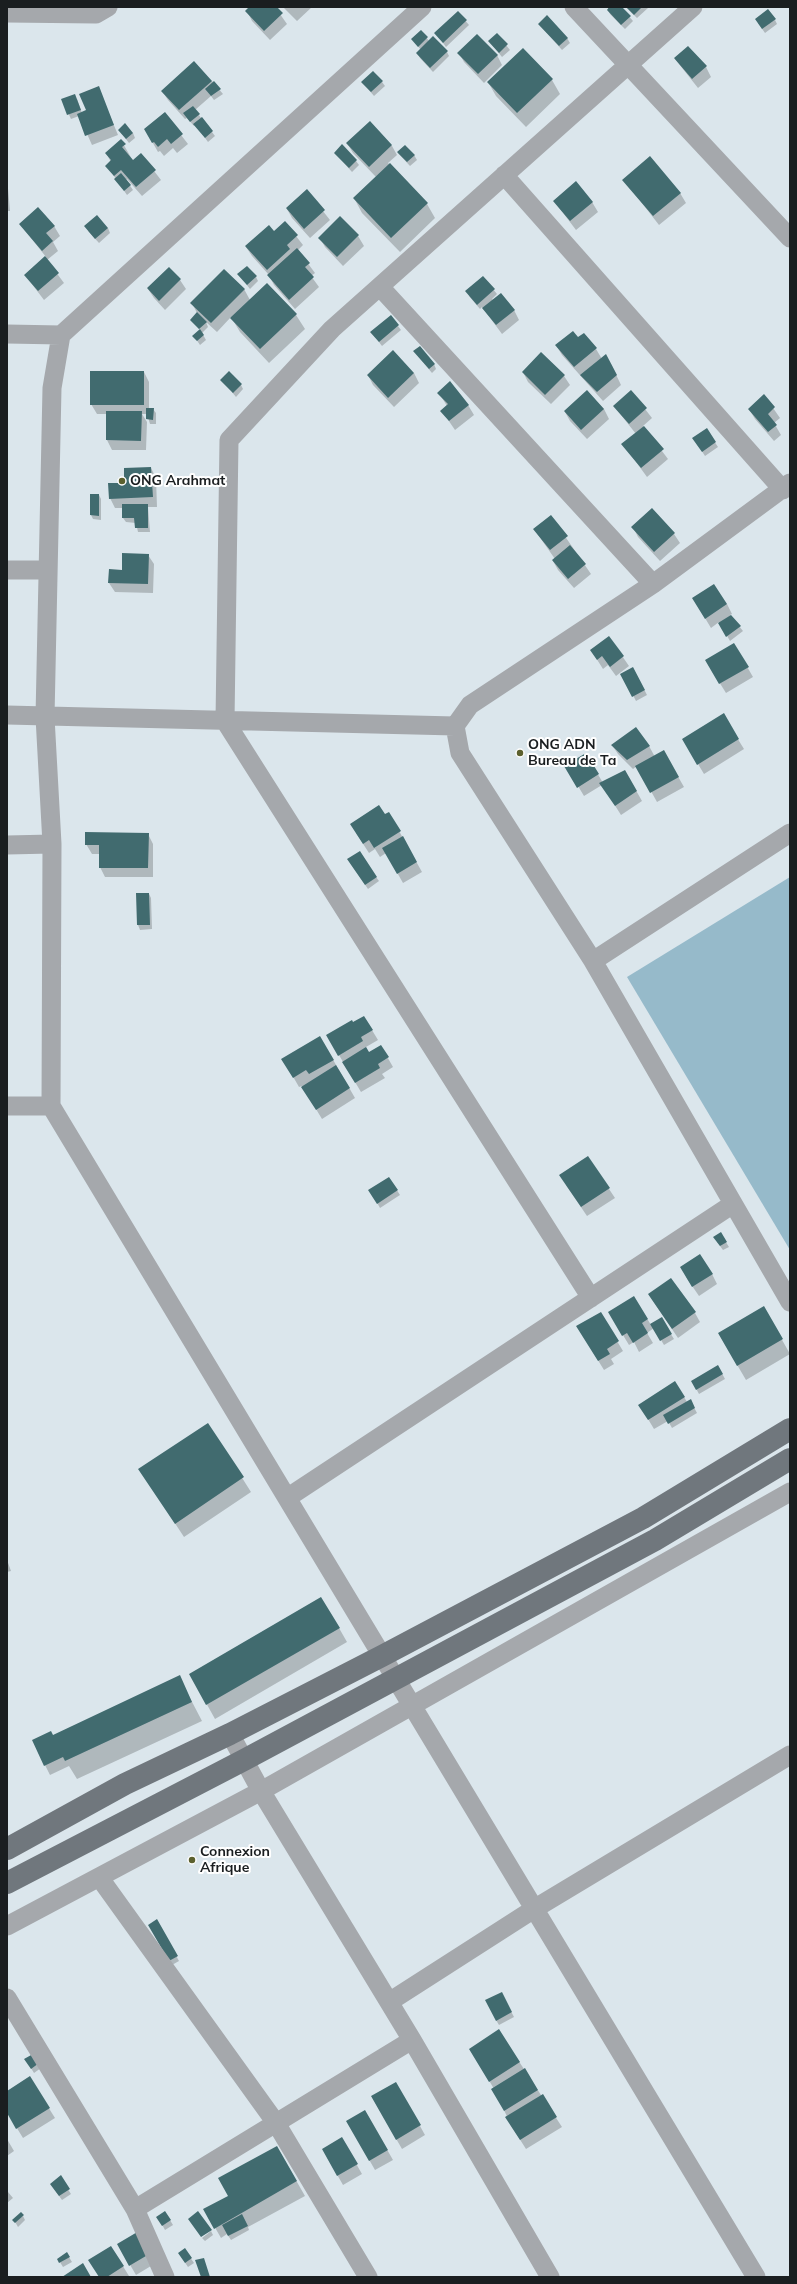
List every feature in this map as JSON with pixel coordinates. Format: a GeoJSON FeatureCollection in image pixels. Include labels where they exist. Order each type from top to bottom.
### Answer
{"type":"FeatureCollection","features":[{"type":"Feature","properties":{"kind":"main road"},"geometry":{"type":"LineString","coordinates":[[7,1849],[125,1784],[230,1734],[382,1656],[643,1518],[790,1429]]}},
{"type":"Feature","properties":{"kind":"main road"},"geometry":{"type":"LineString","coordinates":[[7,1883],[244,1760],[655,1540],[790,1458]]}},
{"type":"Feature","properties":{"kind":"street"},"geometry":{"type":"LineString","coordinates":[[7,13],[96,14],[108,7]]}},
{"type":"Feature","properties":{"kind":"street"},"geometry":{"type":"LineString","coordinates":[[422,7],[60,335],[52,388],[45,717],[52,844],[52,1106],[756,2277]]}},
{"type":"Feature","properties":{"kind":"street"},"geometry":{"type":"LineString","coordinates":[[574,7],[790,238]]}},
{"type":"Feature","properties":{"kind":"street"},"geometry":{"type":"LineString","coordinates":[[591,1298],[225,721],[229,440],[332,329],[381,288],[504,174],[693,7]]}},
{"type":"Feature","properties":{"kind":"street"},"geometry":{"type":"LineString","coordinates":[[504,174],[786,486],[653,584],[470,705],[455,726],[460,753],[593,961],[790,1302]]}},
{"type":"Feature","properties":{"kind":"street"},"geometry":{"type":"LineString","coordinates":[[381,288],[653,584]]}},
{"type":"Feature","properties":{"kind":"street"},"geometry":{"type":"LineString","coordinates":[[7,334],[60,335]]}},
{"type":"Feature","properties":{"kind":"street"},"geometry":{"type":"LineString","coordinates":[[7,570],[48,570]]}},
{"type":"Feature","properties":{"kind":"street"},"geometry":{"type":"LineString","coordinates":[[7,715],[455,726]]}},
{"type":"Feature","properties":{"kind":"street"},"geometry":{"type":"LineString","coordinates":[[593,961],[790,833]]}},
{"type":"Feature","properties":{"kind":"street"},"geometry":{"type":"LineString","coordinates":[[7,845],[52,844]]}},
{"type":"Feature","properties":{"kind":"street"},"geometry":{"type":"LineString","coordinates":[[7,1106],[52,1106]]}},
{"type":"Feature","properties":{"kind":"street"},"geometry":{"type":"LineString","coordinates":[[287,1498],[734,1204]]}},
{"type":"Feature","properties":{"kind":"street"},"geometry":{"type":"LineString","coordinates":[[7,1926],[261,1791],[790,1492]]}},
{"type":"Feature","properties":{"kind":"street"},"geometry":{"type":"LineString","coordinates":[[230,1734],[261,1791],[412,2040],[550,2277]]}},
{"type":"Feature","properties":{"kind":"street"},"geometry":{"type":"LineString","coordinates":[[389,2002],[534,1909],[790,1755]]}},
{"type":"Feature","properties":{"kind":"street"},"geometry":{"type":"LineString","coordinates":[[99,1877],[276,2123],[368,2277]]}},
{"type":"Feature","properties":{"kind":"street"},"geometry":{"type":"LineString","coordinates":[[7,1998],[136,2209],[165,2277]]}},
{"type":"Feature","properties":{"kind":"street"},"geometry":{"type":"LineString","coordinates":[[136,2209],[412,2040]]}},
{"type":"Feature","properties":{"kind":"shaded area"},"geometry":{"type":"Polygon","coordinates":[[[790,877],[790,1250],[627,977],[790,877]]]}},
{"type":"Feature","properties":{"kind":"building"},"geometry":{"type":"Polygon","coordinates":[[[249,7],[277,7],[283,13],[264,31],[245,11],[249,7]]]}},
{"type":"Feature","properties":{"kind":"building"},"geometry":{"type":"Polygon","coordinates":[[[609,7],[622,7],[631,16],[621,25],[607,10],[609,7]]]}},
{"type":"Feature","properties":{"kind":"building"},"geometry":{"type":"Polygon","coordinates":[[[626,7],[642,7],[634,15],[626,7]]]}},
{"type":"Feature","properties":{"kind":"building"},"geometry":{"type":"Polygon","coordinates":[[[768,9],[776,19],[762,29],[755,19],[768,9]]]}},
{"type":"Feature","properties":{"kind":"building"},"geometry":{"type":"Polygon","coordinates":[[[458,11],[467,20],[443,43],[434,33],[458,11]]]}},
{"type":"Feature","properties":{"kind":"building"},"geometry":{"type":"Polygon","coordinates":[[[547,15],[568,38],[559,46],[538,24],[547,15]]]}},
{"type":"Feature","properties":{"kind":"building"},"geometry":{"type":"Polygon","coordinates":[[[421,30],[428,37],[418,47],[411,39],[421,30]]]}},
{"type":"Feature","properties":{"kind":"building"},"geometry":{"type":"Polygon","coordinates":[[[497,33],[508,44],[499,53],[488,41],[497,33]]]}},
{"type":"Feature","properties":{"kind":"building"},"geometry":{"type":"Polygon","coordinates":[[[477,34],[498,55],[478,74],[457,53],[477,34]]]}},
{"type":"Feature","properties":{"kind":"building"},"geometry":{"type":"Polygon","coordinates":[[[433,36],[448,51],[430,68],[416,53],[433,36]]]}},
{"type":"Feature","properties":{"kind":"building"},"geometry":{"type":"Polygon","coordinates":[[[688,46],[707,66],[692,79],[674,58],[688,46]]]}},
{"type":"Feature","properties":{"kind":"building"},"geometry":{"type":"Polygon","coordinates":[[[523,48],[553,79],[517,113],[487,82],[523,48]]]}},
{"type":"Feature","properties":{"kind":"building"},"geometry":{"type":"Polygon","coordinates":[[[194,61],[212,81],[179,110],[161,91],[194,61]]]}},
{"type":"Feature","properties":{"kind":"building"},"geometry":{"type":"Polygon","coordinates":[[[373,71],[383,81],[371,92],[361,82],[373,71]]]}},
{"type":"Feature","properties":{"kind":"building"},"geometry":{"type":"Polygon","coordinates":[[[214,81],[221,89],[211,96],[205,89],[214,81]]]}},
{"type":"Feature","properties":{"kind":"building"},"geometry":{"type":"Polygon","coordinates":[[[99,86],[114,125],[85,136],[77,114],[86,110],[79,94],[99,86]]]}},
{"type":"Feature","properties":{"kind":"building"},"geometry":{"type":"Polygon","coordinates":[[[75,94],[81,110],[67,115],[61,99],[75,94]]]}},
{"type":"Feature","properties":{"kind":"building"},"geometry":{"type":"Polygon","coordinates":[[[193,106],[200,114],[190,122],[183,113],[193,106]]]}},
{"type":"Feature","properties":{"kind":"building"},"geometry":{"type":"Polygon","coordinates":[[[165,112],[183,134],[171,144],[167,139],[158,147],[154,142],[152,143],[144,129],[165,112]]]}},
{"type":"Feature","properties":{"kind":"building"},"geometry":{"type":"Polygon","coordinates":[[[202,117],[213,131],[205,138],[193,124],[202,117]]]}},
{"type":"Feature","properties":{"kind":"building"},"geometry":{"type":"Polygon","coordinates":[[[370,121],[392,145],[369,167],[346,143],[370,121]]]}},
{"type":"Feature","properties":{"kind":"building"},"geometry":{"type":"Polygon","coordinates":[[[125,123],[133,133],[126,139],[118,130],[125,123]]]}},
{"type":"Feature","properties":{"kind":"building"},"geometry":{"type":"Polygon","coordinates":[[[121,139],[126,144],[122,147],[133,160],[141,153],[156,170],[136,187],[121,170],[114,176],[105,166],[111,160],[105,153],[121,139]]]}},
{"type":"Feature","properties":{"kind":"building"},"geometry":{"type":"Polygon","coordinates":[[[342,144],[357,160],[349,168],[334,153],[342,144]]]}},
{"type":"Feature","properties":{"kind":"building"},"geometry":{"type":"Polygon","coordinates":[[[405,145],[415,155],[407,162],[397,152],[405,145]]]}},
{"type":"Feature","properties":{"kind":"building"},"geometry":{"type":"Polygon","coordinates":[[[650,156],[681,193],[653,216],[622,180],[650,156]]]}},
{"type":"Feature","properties":{"kind":"building"},"geometry":{"type":"Polygon","coordinates":[[[390,163],[428,203],[391,238],[353,198],[390,163]]]}},
{"type":"Feature","properties":{"kind":"building"},"geometry":{"type":"Polygon","coordinates":[[[121,173],[131,185],[124,191],[114,179],[121,173]]]}},
{"type":"Feature","properties":{"kind":"building"},"geometry":{"type":"Polygon","coordinates":[[[576,181],[593,202],[570,221],[553,201],[576,181]]]}},
{"type":"Feature","properties":{"kind":"building"},"geometry":{"type":"Polygon","coordinates":[[[307,189],[325,210],[304,229],[286,208],[307,189]]]}},
{"type":"Feature","properties":{"kind":"building"},"geometry":{"type":"Polygon","coordinates":[[[38,207],[55,226],[46,233],[53,241],[42,251],[19,224],[38,207]]]}},
{"type":"Feature","properties":{"kind":"building"},"geometry":{"type":"Polygon","coordinates":[[[97,215],[108,228],[95,239],[84,226],[97,215]]]}},
{"type":"Feature","properties":{"kind":"building"},"geometry":{"type":"Polygon","coordinates":[[[340,216],[359,235],[337,257],[318,238],[340,216]]]}},
{"type":"Feature","properties":{"kind":"building"},"geometry":{"type":"Polygon","coordinates":[[[285,221],[298,235],[287,245],[290,249],[267,270],[245,246],[269,225],[274,231],[285,221]]]}},
{"type":"Feature","properties":{"kind":"building"},"geometry":{"type":"Polygon","coordinates":[[[297,248],[310,263],[305,267],[314,277],[289,300],[267,275],[297,248]]]}},
{"type":"Feature","properties":{"kind":"building"},"geometry":{"type":"Polygon","coordinates":[[[45,256],[59,273],[38,291],[24,275],[45,256]]]}},
{"type":"Feature","properties":{"kind":"building"},"geometry":{"type":"Polygon","coordinates":[[[247,266],[257,276],[247,285],[237,274],[247,266]]]}},
{"type":"Feature","properties":{"kind":"building"},"geometry":{"type":"Polygon","coordinates":[[[169,267],[181,279],[159,301],[147,288],[169,267]]]}},
{"type":"Feature","properties":{"kind":"building"},"geometry":{"type":"Polygon","coordinates":[[[224,269],[245,289],[211,323],[190,303],[224,269]]]}},
{"type":"Feature","properties":{"kind":"building"},"geometry":{"type":"Polygon","coordinates":[[[483,276],[495,289],[477,305],[465,291],[483,276]]]}},
{"type":"Feature","properties":{"kind":"building"},"geometry":{"type":"Polygon","coordinates":[[[267,283],[297,314],[260,349],[230,318],[267,283]]]}},
{"type":"Feature","properties":{"kind":"building"},"geometry":{"type":"Polygon","coordinates":[[[501,293],[515,310],[496,325],[482,308],[501,293]]]}},
{"type":"Feature","properties":{"kind":"building"},"geometry":{"type":"Polygon","coordinates":[[[197,312],[207,322],[199,329],[190,320],[197,312]]]}},
{"type":"Feature","properties":{"kind":"building"},"geometry":{"type":"Polygon","coordinates":[[[391,315],[399,325],[379,342],[370,332],[391,315]]]}},
{"type":"Feature","properties":{"kind":"building"},"geometry":{"type":"Polygon","coordinates":[[[200,329],[204,335],[197,341],[192,336],[200,329]]]}},
{"type":"Feature","properties":{"kind":"building"},"geometry":{"type":"Polygon","coordinates":[[[573,331],[578,337],[584,333],[597,348],[574,367],[555,345],[573,331]]]}},
{"type":"Feature","properties":{"kind":"building"},"geometry":{"type":"Polygon","coordinates":[[[420,346],[435,364],[429,369],[413,351],[420,346]]]}},
{"type":"Feature","properties":{"kind":"building"},"geometry":{"type":"Polygon","coordinates":[[[393,350],[414,373],[388,398],[367,375],[393,350]]]}},
{"type":"Feature","properties":{"kind":"building"},"geometry":{"type":"Polygon","coordinates":[[[541,352],[565,375],[545,395],[522,372],[541,352]]]}},
{"type":"Feature","properties":{"kind":"building"},"geometry":{"type":"Polygon","coordinates":[[[606,354],[617,375],[597,392],[580,375],[606,354]]]}},
{"type":"Feature","properties":{"kind":"building"},"geometry":{"type":"Polygon","coordinates":[[[90,371],[144,371],[144,405],[90,405],[90,371]]]}},
{"type":"Feature","properties":{"kind":"building"},"geometry":{"type":"Polygon","coordinates":[[[229,371],[242,384],[233,393],[220,380],[229,371]]]}},
{"type":"Feature","properties":{"kind":"building"},"geometry":{"type":"Polygon","coordinates":[[[450,381],[469,405],[449,421],[440,411],[448,404],[437,393],[450,381]]]}},
{"type":"Feature","properties":{"kind":"building"},"geometry":{"type":"Polygon","coordinates":[[[587,390],[604,409],[581,430],[564,411],[587,390]]]}},
{"type":"Feature","properties":{"kind":"building"},"geometry":{"type":"Polygon","coordinates":[[[631,390],[647,408],[629,424],[613,406],[631,390]]]}},
{"type":"Feature","properties":{"kind":"building"},"geometry":{"type":"Polygon","coordinates":[[[764,394],[775,407],[768,414],[777,425],[768,432],[748,409],[764,394]]]}},
{"type":"Feature","properties":{"kind":"building"},"geometry":{"type":"Polygon","coordinates":[[[146,408],[154,408],[153,420],[146,419],[146,408]]]}},
{"type":"Feature","properties":{"kind":"building"},"geometry":{"type":"Polygon","coordinates":[[[106,411],[142,411],[141,441],[106,440],[106,411]]]}},
{"type":"Feature","properties":{"kind":"building"},"geometry":{"type":"Polygon","coordinates":[[[644,426],[664,449],[641,468],[621,444],[644,426]]]}},
{"type":"Feature","properties":{"kind":"building"},"geometry":{"type":"Polygon","coordinates":[[[707,428],[716,442],[702,452],[692,438],[707,428]]]}},
{"type":"Feature","properties":{"kind":"building"},"geometry":{"type":"Polygon","coordinates":[[[151,467],[153,497],[109,499],[108,483],[124,483],[124,468],[151,467]]]}},
{"type":"Feature","properties":{"kind":"building"},"geometry":{"type":"Polygon","coordinates":[[[90,494],[99,494],[99,516],[90,515],[90,494]]]}},
{"type":"Feature","properties":{"kind":"building"},"geometry":{"type":"Polygon","coordinates":[[[122,504],[148,504],[148,528],[135,528],[134,518],[122,518],[122,504]]]}},
{"type":"Feature","properties":{"kind":"building"},"geometry":{"type":"Polygon","coordinates":[[[652,508],[675,533],[654,552],[631,527],[652,508]]]}},
{"type":"Feature","properties":{"kind":"building"},"geometry":{"type":"Polygon","coordinates":[[[551,515],[568,536],[550,550],[533,529],[551,515]]]}},
{"type":"Feature","properties":{"kind":"building"},"geometry":{"type":"Polygon","coordinates":[[[570,545],[586,564],[568,579],[552,560],[570,545]]]}},
{"type":"Feature","properties":{"kind":"building"},"geometry":{"type":"Polygon","coordinates":[[[122,553],[149,554],[148,584],[108,583],[109,569],[122,570],[122,553]]]}},
{"type":"Feature","properties":{"kind":"building"},"geometry":{"type":"Polygon","coordinates":[[[714,584],[727,604],[705,619],[692,598],[714,584]]]}},
{"type":"Feature","properties":{"kind":"building"},"geometry":{"type":"Polygon","coordinates":[[[731,615],[741,626],[726,637],[718,623],[731,615]]]}},
{"type":"Feature","properties":{"kind":"building"},"geometry":{"type":"Polygon","coordinates":[[[609,636],[624,656],[610,667],[602,656],[597,660],[590,650],[609,636]]]}},
{"type":"Feature","properties":{"kind":"building"},"geometry":{"type":"Polygon","coordinates":[[[734,643],[749,667],[719,684],[705,660],[734,643]]]}},
{"type":"Feature","properties":{"kind":"building"},"geometry":{"type":"Polygon","coordinates":[[[633,667],[645,690],[632,697],[620,674],[633,667]]]}},
{"type":"Feature","properties":{"kind":"building"},"geometry":{"type":"Polygon","coordinates":[[[724,713],[739,739],[697,765],[682,739],[724,713]]]}},
{"type":"Feature","properties":{"kind":"building"},"geometry":{"type":"Polygon","coordinates":[[[636,727],[650,746],[627,760],[611,745],[636,727]]]}},
{"type":"Feature","properties":{"kind":"building"},"geometry":{"type":"Polygon","coordinates":[[[664,750],[679,777],[650,793],[635,766],[664,750]]]}},
{"type":"Feature","properties":{"kind":"building"},"geometry":{"type":"Polygon","coordinates":[[[586,753],[599,774],[577,788],[564,766],[586,753]]]}},
{"type":"Feature","properties":{"kind":"building"},"geometry":{"type":"Polygon","coordinates":[[[625,770],[637,791],[615,806],[599,783],[625,770]]]}},
{"type":"Feature","properties":{"kind":"building"},"geometry":{"type":"Polygon","coordinates":[[[379,805],[385,814],[389,812],[401,831],[374,848],[369,840],[363,844],[350,824],[379,805]]]}},
{"type":"Feature","properties":{"kind":"building"},"geometry":{"type":"Polygon","coordinates":[[[85,832],[149,833],[148,868],[99,868],[99,845],[85,845],[85,832]]]}},
{"type":"Feature","properties":{"kind":"building"},"geometry":{"type":"Polygon","coordinates":[[[403,836],[417,862],[397,874],[382,848],[403,836]]]}},
{"type":"Feature","properties":{"kind":"building"},"geometry":{"type":"Polygon","coordinates":[[[360,851],[377,877],[365,885],[347,859],[360,851]]]}},
{"type":"Feature","properties":{"kind":"building"},"geometry":{"type":"Polygon","coordinates":[[[136,893],[149,893],[150,925],[137,925],[136,893]]]}},
{"type":"Feature","properties":{"kind":"building"},"geometry":{"type":"Polygon","coordinates":[[[364,1016],[373,1030],[361,1037],[363,1041],[338,1056],[326,1035],[352,1020],[353,1022],[364,1016]]]}},
{"type":"Feature","properties":{"kind":"building"},"geometry":{"type":"Polygon","coordinates":[[[320,1036],[334,1060],[309,1074],[306,1070],[293,1078],[281,1059],[320,1036]]]}},
{"type":"Feature","properties":{"kind":"building"},"geometry":{"type":"Polygon","coordinates":[[[381,1045],[389,1057],[378,1064],[380,1068],[355,1083],[342,1062],[366,1047],[369,1052],[381,1045]]]}},
{"type":"Feature","properties":{"kind":"building"},"geometry":{"type":"Polygon","coordinates":[[[336,1065],[350,1088],[316,1110],[301,1087],[336,1065]]]}},
{"type":"Feature","properties":{"kind":"building"},"geometry":{"type":"Polygon","coordinates":[[[588,1156],[610,1188],[581,1207],[559,1175],[588,1156]]]}},
{"type":"Feature","properties":{"kind":"building"},"geometry":{"type":"Polygon","coordinates":[[[389,1177],[398,1190],[377,1204],[368,1190],[389,1177]]]}},
{"type":"Feature","properties":{"kind":"building"},"geometry":{"type":"Polygon","coordinates":[[[721,1232],[727,1242],[720,1246],[713,1237],[721,1232]]]}},
{"type":"Feature","properties":{"kind":"building"},"geometry":{"type":"Polygon","coordinates":[[[700,1254],[713,1274],[692,1287],[680,1267],[700,1254]]]}},
{"type":"Feature","properties":{"kind":"building"},"geometry":{"type":"Polygon","coordinates":[[[671,1278],[696,1312],[672,1329],[648,1294],[671,1278]]]}},
{"type":"Feature","properties":{"kind":"building"},"geometry":{"type":"Polygon","coordinates":[[[634,1296],[648,1319],[642,1323],[648,1333],[633,1343],[627,1333],[622,1336],[608,1312],[634,1296]]]}},
{"type":"Feature","properties":{"kind":"building"},"geometry":{"type":"Polygon","coordinates":[[[764,1306],[783,1339],[737,1366],[718,1333],[764,1306]]]}},
{"type":"Feature","properties":{"kind":"building"},"geometry":{"type":"Polygon","coordinates":[[[601,1312],[619,1341],[607,1349],[610,1354],[598,1361],[576,1326],[601,1312]]]}},
{"type":"Feature","properties":{"kind":"building"},"geometry":{"type":"Polygon","coordinates":[[[662,1317],[672,1334],[660,1341],[650,1324],[662,1317]]]}},
{"type":"Feature","properties":{"kind":"building"},"geometry":{"type":"Polygon","coordinates":[[[718,1365],[723,1374],[696,1390],[691,1381],[718,1365]]]}},
{"type":"Feature","properties":{"kind":"building"},"geometry":{"type":"Polygon","coordinates":[[[675,1381],[685,1397],[648,1420],[638,1405],[675,1381]]]}},
{"type":"Feature","properties":{"kind":"building"},"geometry":{"type":"Polygon","coordinates":[[[691,1399],[695,1408],[668,1424],[663,1415],[691,1399]]]}},
{"type":"Feature","properties":{"kind":"building"},"geometry":{"type":"Polygon","coordinates":[[[208,1423],[244,1477],[175,1524],[138,1469],[208,1423]]]}},
{"type":"Feature","properties":{"kind":"building"},"geometry":{"type":"Polygon","coordinates":[[[321,1597],[340,1628],[206,1705],[189,1674],[321,1597]]]}},
{"type":"Feature","properties":{"kind":"building"},"geometry":{"type":"Polygon","coordinates":[[[180,1675],[192,1702],[65,1761],[63,1757],[44,1766],[32,1740],[51,1731],[53,1735],[180,1675]]]}},
{"type":"Feature","properties":{"kind":"building"},"geometry":{"type":"Polygon","coordinates":[[[157,1919],[178,1956],[169,1961],[148,1925],[157,1919]]]}},
{"type":"Feature","properties":{"kind":"building"},"geometry":{"type":"Polygon","coordinates":[[[502,1992],[512,2012],[496,2021],[485,2000],[502,1992]]]}},
{"type":"Feature","properties":{"kind":"building"},"geometry":{"type":"Polygon","coordinates":[[[499,2029],[520,2062],[489,2082],[469,2049],[499,2029]]]}},
{"type":"Feature","properties":{"kind":"building"},"geometry":{"type":"Polygon","coordinates":[[[33,2054],[39,2063],[31,2069],[24,2059],[33,2054]]]}},
{"type":"Feature","properties":{"kind":"building"},"geometry":{"type":"Polygon","coordinates":[[[525,2068],[538,2090],[504,2111],[491,2089],[525,2068]]]}},
{"type":"Feature","properties":{"kind":"building"},"geometry":{"type":"Polygon","coordinates":[[[30,2076],[50,2108],[16,2129],[7,2113],[7,2091],[30,2076]]]}},
{"type":"Feature","properties":{"kind":"building"},"geometry":{"type":"Polygon","coordinates":[[[396,2082],[421,2125],[396,2140],[371,2096],[396,2082]]]}},
{"type":"Feature","properties":{"kind":"building"},"geometry":{"type":"Polygon","coordinates":[[[543,2094],[557,2117],[520,2140],[505,2117],[543,2094]]]}},
{"type":"Feature","properties":{"kind":"building"},"geometry":{"type":"Polygon","coordinates":[[[365,2110],[388,2150],[369,2161],[346,2121],[365,2110]]]}},
{"type":"Feature","properties":{"kind":"building"},"geometry":{"type":"Polygon","coordinates":[[[342,2137],[358,2164],[337,2176],[322,2149],[342,2137]]]}},
{"type":"Feature","properties":{"kind":"building"},"geometry":{"type":"Polygon","coordinates":[[[277,2146],[297,2181],[214,2229],[203,2209],[228,2196],[218,2178],[277,2146]]]}},
{"type":"Feature","properties":{"kind":"building"},"geometry":{"type":"Polygon","coordinates":[[[61,2175],[70,2189],[59,2196],[50,2184],[61,2175]]]}},
{"type":"Feature","properties":{"kind":"building"},"geometry":{"type":"Polygon","coordinates":[[[165,2211],[171,2220],[162,2226],[156,2217],[165,2211]]]}},
{"type":"Feature","properties":{"kind":"building"},"geometry":{"type":"Polygon","coordinates":[[[198,2211],[212,2230],[201,2237],[188,2219],[198,2211]]]}},
{"type":"Feature","properties":{"kind":"building"},"geometry":{"type":"Polygon","coordinates":[[[21,2212],[24,2215],[15,2223],[12,2220],[21,2212]]]}},
{"type":"Feature","properties":{"kind":"building"},"geometry":{"type":"Polygon","coordinates":[[[242,2214],[248,2226],[228,2236],[222,2225],[242,2214]]]}},
{"type":"Feature","properties":{"kind":"building"},"geometry":{"type":"Polygon","coordinates":[[[139,2231],[151,2253],[129,2266],[117,2244],[139,2231]]]}},
{"type":"Feature","properties":{"kind":"building"},"geometry":{"type":"Polygon","coordinates":[[[111,2246],[124,2266],[107,2277],[99,2277],[88,2260],[111,2246]]]}},
{"type":"Feature","properties":{"kind":"building"},"geometry":{"type":"Polygon","coordinates":[[[185,2248],[192,2258],[185,2263],[178,2253],[185,2248]]]}},
{"type":"Feature","properties":{"kind":"building"},"geometry":{"type":"Polygon","coordinates":[[[67,2252],[70,2257],[59,2263],[57,2259],[67,2252]]]}},
{"type":"Feature","properties":{"kind":"building"},"geometry":{"type":"Polygon","coordinates":[[[204,2258],[210,2277],[201,2277],[195,2260],[204,2258]]]}},
{"type":"Feature","properties":{"kind":"building"},"geometry":{"type":"Polygon","coordinates":[[[83,2263],[91,2277],[62,2277],[83,2263]]]}},
{"type":"Feature","properties":{"kind":"place","name":"ONG Arahmat"},"geometry":{"type":"Point","coordinates":[122,481]}},
{"type":"Feature","properties":{"kind":"place","name":"ONG ADN Bureau de Ta"},"geometry":{"type":"Point","coordinates":[520,753]}},
{"type":"Feature","properties":{"kind":"place","name":"Connexion Afrique"},"geometry":{"type":"Point","coordinates":[192,1860]}}]}
